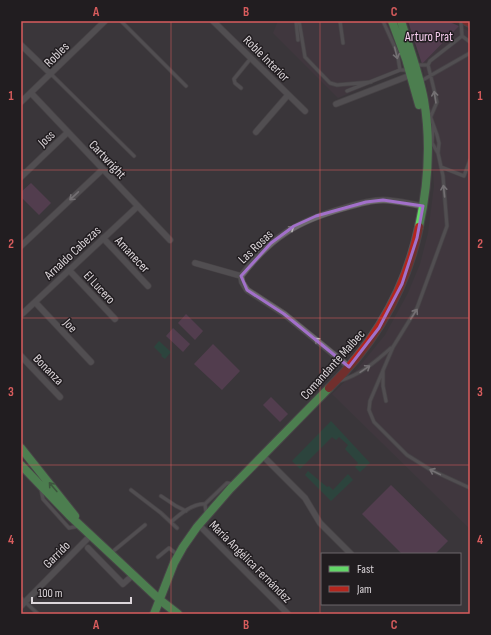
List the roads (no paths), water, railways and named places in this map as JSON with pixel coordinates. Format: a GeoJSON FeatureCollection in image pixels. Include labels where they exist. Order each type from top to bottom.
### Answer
{"type":"FeatureCollection","features":[{"type":"Feature","properties":{"kind":"street","name":"Robles"},"geometry":{"type":"LineString","coordinates":[[21,102],[104,21]]}},
{"type":"Feature","properties":{"kind":"street","name":"Roble Interior"},"geometry":{"type":"LineString","coordinates":[[213,21],[305,111]]}},
{"type":"Feature","properties":{"kind":"street","name":"Comandante Malbec"},"geometry":{"type":"LineString","coordinates":[[154,614],[178,555],[198,524],[349,367],[379,328],[402,284],[414,248],[423,206],[427,138],[424,100],[420,82],[412,70],[392,21]]}},
{"type":"Feature","properties":{"kind":"street","name":"Comandante Malbec"},"geometry":{"type":"LineString","coordinates":[[401,21],[427,138]]}},
{"type":"Feature","properties":{"kind":"street"},"geometry":{"type":"LineString","coordinates":[[466,21],[470,23]]}},
{"type":"Feature","properties":{"kind":"street"},"geometry":{"type":"LineString","coordinates":[[21,45],[51,74]]}},
{"type":"Feature","properties":{"kind":"street"},"geometry":{"type":"LineString","coordinates":[[336,104],[412,70]]}},
{"type":"Feature","properties":{"kind":"street","name":"Cartwright"},"geometry":{"type":"LineString","coordinates":[[31,93],[170,240]]}},
{"type":"Feature","properties":{"kind":"street","name":"Roble Interior"},"geometry":{"type":"LineString","coordinates":[[256,132],[288,95]]}},
{"type":"Feature","properties":{"kind":"street","name":"Joss"},"geometry":{"type":"LineString","coordinates":[[21,177],[68,132]]}},
{"type":"Feature","properties":{"kind":"street"},"geometry":{"type":"LineString","coordinates":[[21,246],[103,169]]}},
{"type":"Feature","properties":{"kind":"street","name":"Las Rosas"},"geometry":{"type":"LineString","coordinates":[[349,367],[284,314],[247,290],[242,282],[241,276],[253,260],[271,243],[294,226],[316,216],[366,202],[383,200],[423,206]]}},
{"type":"Feature","properties":{"kind":"street","name":"Arnaldo Cabezas"},"geometry":{"type":"LineString","coordinates":[[21,315],[138,206]]}},
{"type":"Feature","properties":{"kind":"street","name":"Amanecer"},"geometry":{"type":"LineString","coordinates":[[103,238],[148,286]]}},
{"type":"Feature","properties":{"kind":"street"},"geometry":{"type":"LineString","coordinates":[[195,263],[241,276]]}},
{"type":"Feature","properties":{"kind":"street","name":"El Lucero"},"geometry":{"type":"LineString","coordinates":[[69,270],[115,319]]}},
{"type":"Feature","properties":{"kind":"street","name":"Joe"},"geometry":{"type":"LineString","coordinates":[[35,302],[91,362]]}},
{"type":"Feature","properties":{"kind":"street","name":"Bonanza"},"geometry":{"type":"LineString","coordinates":[[21,356],[60,397]]}},
{"type":"Feature","properties":{"kind":"street"},"geometry":{"type":"LineString","coordinates":[[21,448],[62,497],[85,530]]}},
{"type":"Feature","properties":{"kind":"street"},"geometry":{"type":"LineString","coordinates":[[262,456],[305,498],[320,523],[349,553]]}},
{"type":"Feature","properties":{"kind":"street"},"geometry":{"type":"LineString","coordinates":[[21,465],[85,530],[160,600],[178,614]]}},
{"type":"Feature","properties":{"kind":"street","name":"María Angélica Fernández"},"geometry":{"type":"LineString","coordinates":[[198,524],[288,614]]}},
{"type":"Feature","properties":{"kind":"street","name":"Garrido"},"geometry":{"type":"LineString","coordinates":[[22,602],[85,530]]}},
{"type":"Feature","properties":{"kind":"street"},"geometry":{"type":"LineString","coordinates":[[88,548],[123,584],[133,574]]}},
{"type":"Feature","properties":{"kind":"street"},"geometry":{"type":"LineString","coordinates":[[160,600],[170,614]]}},
{"type":"Feature","properties":{"kind":"lane"},"geometry":{"type":"LineString","coordinates":[[121,21],[186,86]]}},
{"type":"Feature","properties":{"kind":"lane"},"geometry":{"type":"LineString","coordinates":[[296,21],[298,40]]}},
{"type":"Feature","properties":{"kind":"lane"},"geometry":{"type":"LineString","coordinates":[[300,21],[304,57],[330,83],[337,85],[371,82]]}},
{"type":"Feature","properties":{"kind":"lane"},"geometry":{"type":"LineString","coordinates":[[340,21],[343,43]]}},
{"type":"Feature","properties":{"kind":"lane"},"geometry":{"type":"LineString","coordinates":[[383,21],[397,52],[400,70]]}},
{"type":"Feature","properties":{"kind":"lane"},"geometry":{"type":"LineString","coordinates":[[461,21],[462,36],[470,42]]}},
{"type":"Feature","properties":{"kind":"lane"},"geometry":{"type":"LineString","coordinates":[[347,91],[400,70],[412,70],[428,64],[462,36]]}},
{"type":"Feature","properties":{"kind":"lane"},"geometry":{"type":"LineString","coordinates":[[420,82],[470,53]]}},
{"type":"Feature","properties":{"kind":"lane"},"geometry":{"type":"LineString","coordinates":[[241,88],[235,83],[234,79],[251,58]]}},
{"type":"Feature","properties":{"kind":"lane"},"geometry":{"type":"LineString","coordinates":[[428,64],[436,102],[431,116]]}},
{"type":"Feature","properties":{"kind":"lane"},"geometry":{"type":"LineString","coordinates":[[51,74],[134,156]]}},
{"type":"Feature","properties":{"kind":"lane"},"geometry":{"type":"LineString","coordinates":[[424,100],[431,116],[439,143],[438,153],[441,167],[447,226],[418,308],[392,347],[370,401],[369,410],[374,422],[407,455],[431,470],[470,488]]}},
{"type":"Feature","properties":{"kind":"lane"},"geometry":{"type":"LineString","coordinates":[[433,123],[432,143],[438,153]]}},
{"type":"Feature","properties":{"kind":"lane"},"geometry":{"type":"LineString","coordinates":[[441,167],[464,176],[470,160]]}},
{"type":"Feature","properties":{"kind":"lane"},"geometry":{"type":"LineString","coordinates":[[333,383],[350,378],[365,370],[392,347]]}},
{"type":"Feature","properties":{"kind":"lane"},"geometry":{"type":"LineString","coordinates":[[384,367],[383,386],[386,401]]}},
{"type":"Feature","properties":{"kind":"lane"},"geometry":{"type":"LineString","coordinates":[[171,522],[186,511],[200,504],[205,504],[226,483],[235,484]]}},
{"type":"Feature","properties":{"kind":"lane"},"geometry":{"type":"LineString","coordinates":[[131,490],[149,503],[177,528]]}},
{"type":"Feature","properties":{"kind":"lane"},"geometry":{"type":"LineString","coordinates":[[161,496],[186,511]]}},
{"type":"Feature","properties":{"kind":"lane"},"geometry":{"type":"LineString","coordinates":[[205,504],[206,514]]}},
{"type":"Feature","properties":{"kind":"lane"},"geometry":{"type":"LineString","coordinates":[[110,553],[145,525]]}},
{"type":"Feature","properties":{"kind":"lane"},"geometry":{"type":"LineString","coordinates":[[158,557],[169,548],[178,555]]}},
{"type":"Feature","properties":{"kind":"lane"},"geometry":{"type":"LineString","coordinates":[[22,602],[38,614]]}},
{"type":"Feature","properties":{"kind":"park label","name":"Arturo Prat"},"geometry":{"type":"Point","coordinates":[429,36]}}]}
